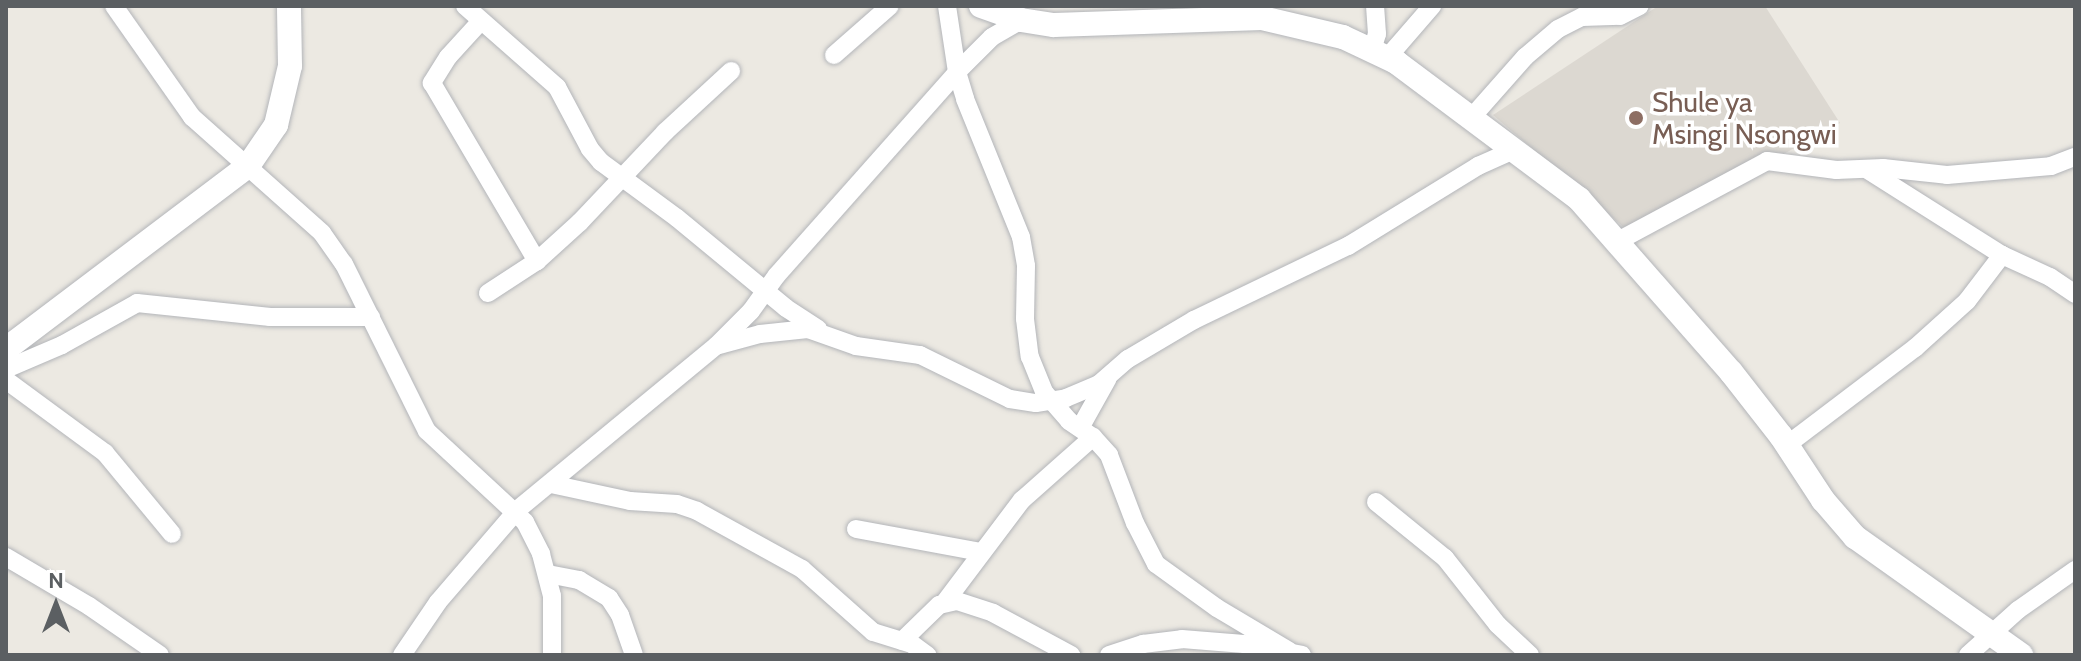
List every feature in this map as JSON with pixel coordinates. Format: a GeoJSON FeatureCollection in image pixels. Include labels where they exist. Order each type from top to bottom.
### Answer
{"type":"FeatureCollection","features":[{"type":"Feature","properties":{"kind":"street"},"geometry":{"type":"LineString","coordinates":[[114,6],[192,117],[322,233],[344,264],[427,431],[454,459],[517,510],[534,536],[548,574],[553,612],[552,655]]}},
{"type":"Feature","properties":{"kind":"street"},"geometry":{"type":"LineString","coordinates":[[6,349],[248,166],[276,125],[290,66],[289,6]]}},
{"type":"Feature","properties":{"kind":"street"},"geometry":{"type":"LineString","coordinates":[[465,6],[557,87],[590,149],[623,179],[685,225],[764,291],[825,333]]}},
{"type":"Feature","properties":{"kind":"street"},"geometry":{"type":"LineString","coordinates":[[834,55],[890,6]]}},
{"type":"Feature","properties":{"kind":"street"},"geometry":{"type":"LineString","coordinates":[[947,6],[957,72],[1021,237],[1026,266],[1025,319],[1030,357],[1051,401],[1086,432],[1116,466],[1135,523],[1156,564],[1217,608],[1296,653]]}},
{"type":"Feature","properties":{"kind":"street"},"geometry":{"type":"LineString","coordinates":[[981,6],[1021,20],[1054,25],[1265,12],[1343,37],[1379,54],[1472,117],[1562,184],[1618,241],[1731,372],[1787,445],[1823,500],[1855,537],[2021,655]]}},
{"type":"Feature","properties":{"kind":"street"},"geometry":{"type":"LineString","coordinates":[[1379,54],[1432,6]]}},
{"type":"Feature","properties":{"kind":"street"},"geometry":{"type":"LineString","coordinates":[[1472,117],[1525,57],[1558,29],[1582,17],[1620,16],[1640,6]]}},
{"type":"Feature","properties":{"kind":"street"},"geometry":{"type":"LineString","coordinates":[[1379,8],[1379,54]]}},
{"type":"Feature","properties":{"kind":"street"},"geometry":{"type":"LineString","coordinates":[[402,655],[438,602],[517,510],[716,346],[751,311],[764,291],[899,133],[992,37],[1021,20]]}},
{"type":"Feature","properties":{"kind":"street"},"geometry":{"type":"LineString","coordinates":[[480,22],[432,77],[432,83],[537,261]]}},
{"type":"Feature","properties":{"kind":"street"},"geometry":{"type":"LineString","coordinates":[[488,293],[537,261],[623,179],[665,132],[731,71]]}},
{"type":"Feature","properties":{"kind":"street"},"geometry":{"type":"LineString","coordinates":[[716,346],[776,331],[808,329],[856,346],[920,355],[1010,399],[1051,401],[1081,393],[1110,376],[1135,354],[1194,320],[1348,246],[1478,166],[1514,150]]}},
{"type":"Feature","properties":{"kind":"street"},"geometry":{"type":"LineString","coordinates":[[1618,241],[1767,161],[1836,170],[1963,174],[2051,166],[2075,157]]}},
{"type":"Feature","properties":{"kind":"street"},"geometry":{"type":"LineString","coordinates":[[1866,169],[2002,255],[2050,277],[2075,294]]}},
{"type":"Feature","properties":{"kind":"street"},"geometry":{"type":"LineString","coordinates":[[1787,445],[1915,348],[1967,301],[2002,255]]}},
{"type":"Feature","properties":{"kind":"street"},"geometry":{"type":"LineString","coordinates":[[6,369],[62,345],[137,303],[270,317],[371,317]]}},
{"type":"Feature","properties":{"kind":"street"},"geometry":{"type":"LineString","coordinates":[[551,484],[630,501],[677,504],[697,511],[802,569],[861,624],[915,650],[980,552],[1086,432],[1110,376]]}},
{"type":"Feature","properties":{"kind":"street"},"geometry":{"type":"LineString","coordinates":[[6,380],[105,453],[172,534]]}},
{"type":"Feature","properties":{"kind":"street"},"geometry":{"type":"LineString","coordinates":[[1376,502],[1445,558],[1498,625],[1530,655]]}},
{"type":"Feature","properties":{"kind":"street"},"geometry":{"type":"LineString","coordinates":[[856,529],[980,552]]}},
{"type":"Feature","properties":{"kind":"street"},"geometry":{"type":"LineString","coordinates":[[6,557],[89,606],[160,655]]}},
{"type":"Feature","properties":{"kind":"street"},"geometry":{"type":"LineString","coordinates":[[1968,655],[1989,633],[2075,570]]}},
{"type":"Feature","properties":{"kind":"street"},"geometry":{"type":"LineString","coordinates":[[548,574],[579,580],[609,598],[620,615],[634,655]]}},
{"type":"Feature","properties":{"kind":"street"},"geometry":{"type":"LineString","coordinates":[[945,602],[965,602],[993,613],[1071,655]]}},
{"type":"Feature","properties":{"kind":"street"},"geometry":{"type":"LineString","coordinates":[[1109,655],[1143,644],[1182,639],[1296,653]]}},
{"type":"Feature","properties":{"kind":"shaded area"},"geometry":{"type":"Polygon","coordinates":[[[1658,6],[1765,6],[1840,123],[1634,236],[1493,115],[1658,6]]]}},
{"type":"Feature","properties":{"kind":"place","name":"Shule ya Msingi Nsongwi"},"geometry":{"type":"Point","coordinates":[1636,118]}}]}
